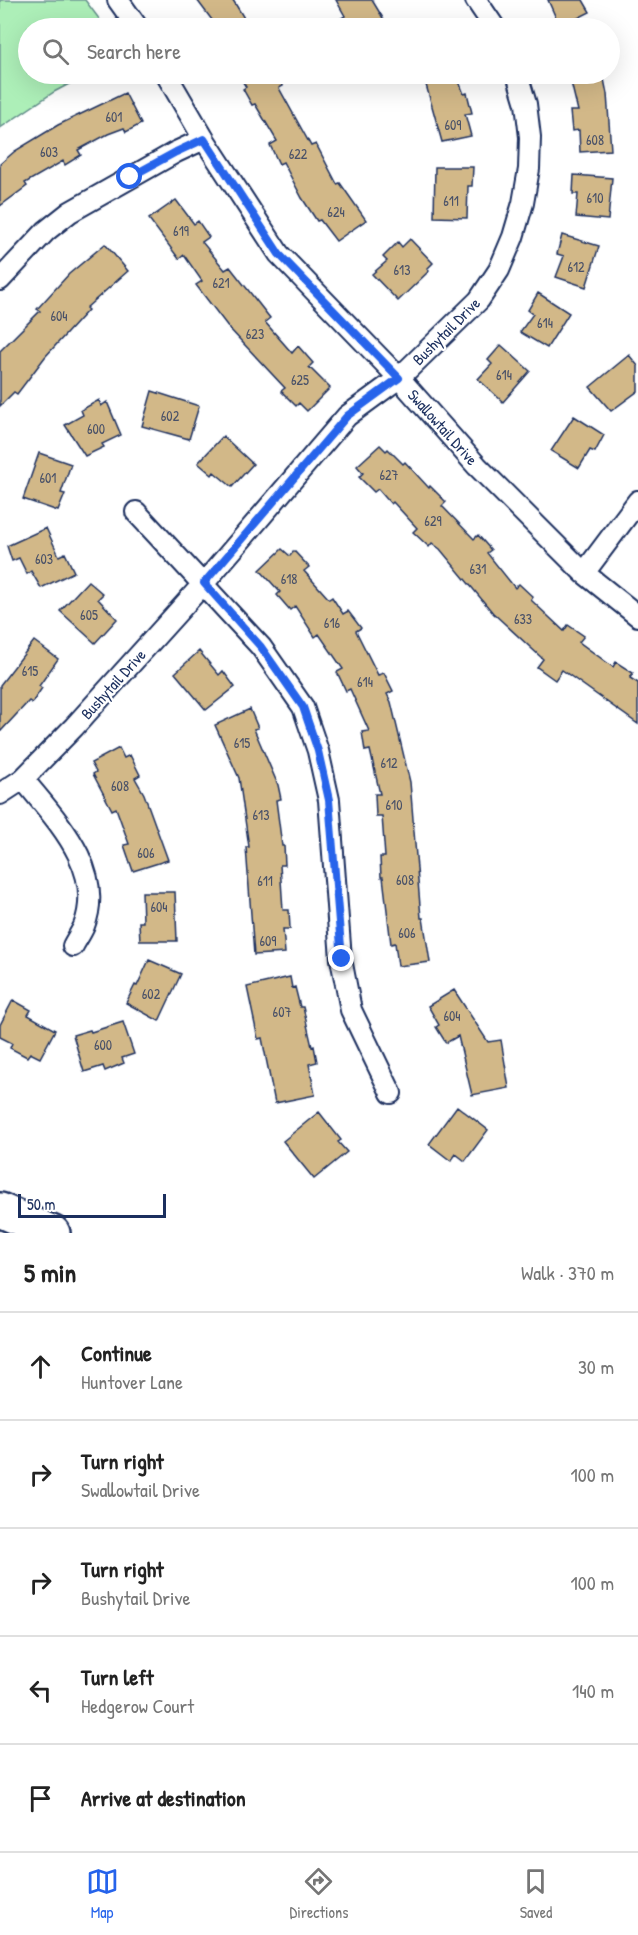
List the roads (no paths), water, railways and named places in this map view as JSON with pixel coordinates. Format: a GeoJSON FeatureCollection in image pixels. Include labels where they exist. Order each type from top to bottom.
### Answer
{"type":"FeatureCollection","features":[{"type":"Feature","properties":{"kind":"highway"},"geometry":{"type":"LineString","coordinates":[[0,1210],[53,1233]]}},
{"type":"Feature","properties":{"kind":"street"},"geometry":{"type":"LineString","coordinates":[[118,0],[131,18]]}},
{"type":"Feature","properties":{"kind":"street"},"geometry":{"type":"LineString","coordinates":[[476,0],[488,18]]}},
{"type":"Feature","properties":{"kind":"street","name":"Swallowtail Drive"},"geometry":{"type":"LineString","coordinates":[[172,84],[204,139],[279,254],[399,378],[477,466],[584,573],[638,616]]}},
{"type":"Feature","properties":{"kind":"street","name":"Bushytail Drive"},"geometry":{"type":"LineString","coordinates":[[0,794],[23,779],[74,727],[204,583],[347,416],[399,378],[479,300],[499,270],[513,237],[523,203],[529,169],[530,136],[526,104],[520,84]]}},
{"type":"Feature","properties":{"kind":"street"},"geometry":{"type":"LineString","coordinates":[[0,280],[46,231],[70,212],[176,152],[204,139]]}},
{"type":"Feature","properties":{"kind":"street"},"geometry":{"type":"LineString","coordinates":[[584,573],[638,501]]}},
{"type":"Feature","properties":{"kind":"street"},"geometry":{"type":"LineString","coordinates":[[136,512],[261,647],[303,707],[318,751],[329,800],[342,959],[351,1010],[391,1093]]}},
{"type":"Feature","properties":{"kind":"street"},"geometry":{"type":"LineString","coordinates":[[23,779],[73,843],[85,870],[89,900],[84,925],[73,946]]}}]}
